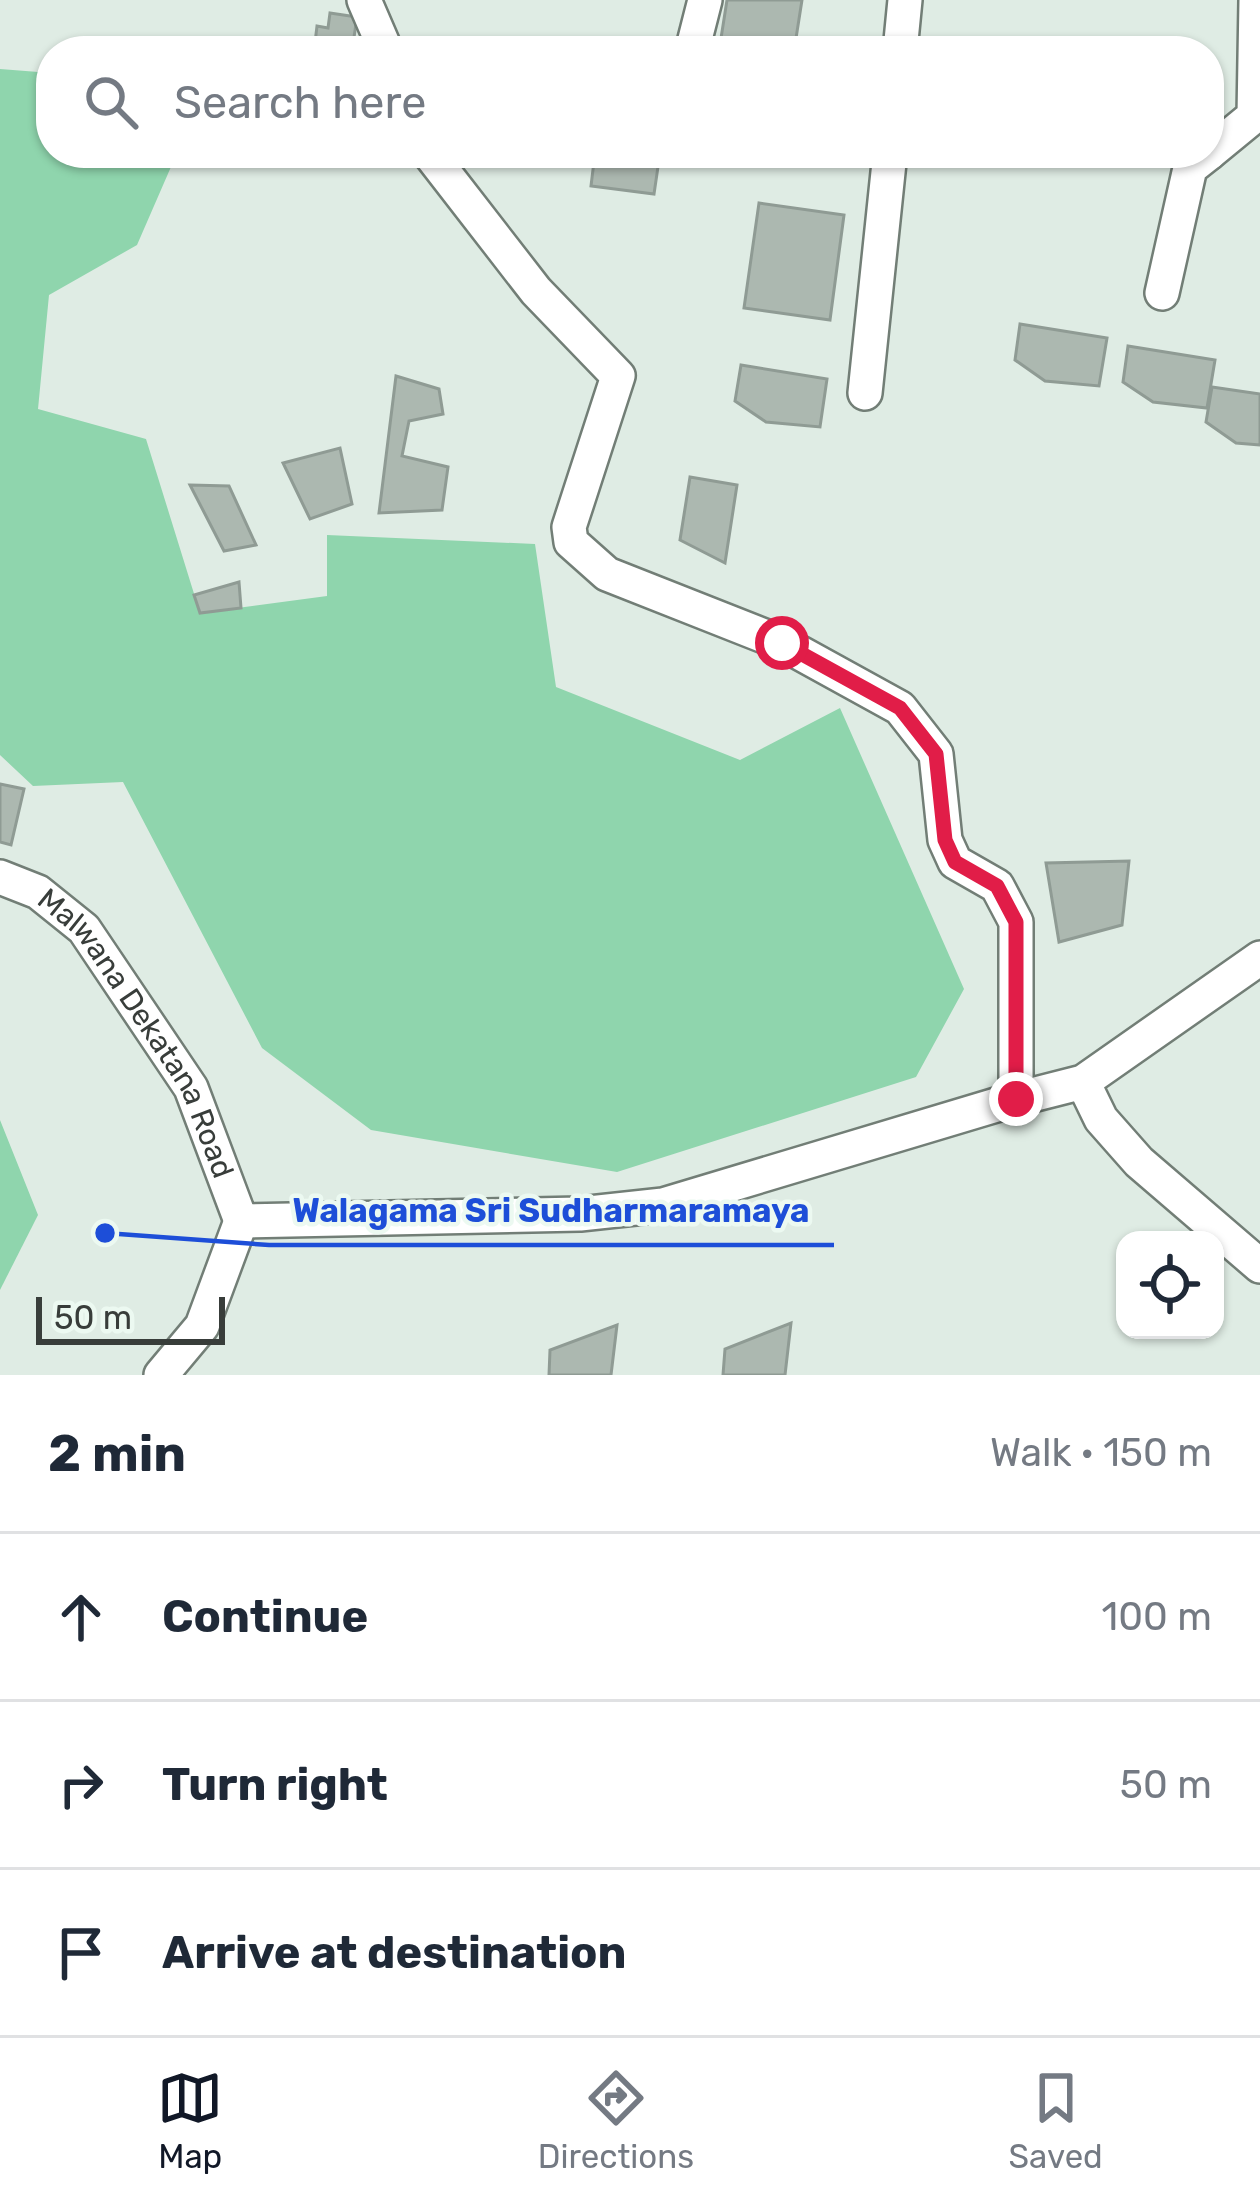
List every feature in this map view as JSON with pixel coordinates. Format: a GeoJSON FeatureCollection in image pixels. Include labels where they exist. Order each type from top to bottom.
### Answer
{"type":"FeatureCollection","features":[{"type":"Feature","properties":{"kind":"street"},"geometry":{"type":"LineString","coordinates":[[364,0],[380,36]]}},
{"type":"Feature","properties":{"kind":"street"},"geometry":{"type":"LineString","coordinates":[[696,36],[705,0]]}},
{"type":"Feature","properties":{"kind":"street"},"geometry":{"type":"LineString","coordinates":[[901,36],[905,0]]}},
{"type":"Feature","properties":{"kind":"street"},"geometry":{"type":"LineString","coordinates":[[1224,141],[1254,116],[1256,0]]}},
{"type":"Feature","properties":{"kind":"street"},"geometry":{"type":"LineString","coordinates":[[441,168],[536,292],[618,376],[569,527],[571,542],[608,574],[782,643],[900,708],[936,754],[945,840],[955,862],[997,886],[1016,922],[1016,1099]]}},
{"type":"Feature","properties":{"kind":"street"},"geometry":{"type":"LineString","coordinates":[[865,392],[888,168]]}},
{"type":"Feature","properties":{"kind":"street"},"geometry":{"type":"LineString","coordinates":[[1162,293],[1190,168]]}},
{"type":"Feature","properties":{"kind":"street","name":"Malwana Dekatana Road"},"geometry":{"type":"LineString","coordinates":[[0,877],[38,892],[84,929],[191,1088],[241,1221],[580,1214],[663,1205],[1083,1082],[1260,958]]}},
{"type":"Feature","properties":{"kind":"street"},"geometry":{"type":"LineString","coordinates":[[1083,1082],[1101,1118],[1139,1162],[1260,1266]]}},
{"type":"Feature","properties":{"kind":"street"},"geometry":{"type":"LineString","coordinates":[[160,1375],[202,1326],[241,1221]]}},
{"type":"Feature","properties":{"kind":"green space"},"geometry":{"type":"Polygon","coordinates":[[[0,69],[36,72],[36,168],[170,168],[137,245],[49,295],[38,409],[146,439],[200,613],[327,596],[327,535],[535,544],[556,687],[740,760],[840,708],[964,989],[916,1077],[617,1172],[371,1130],[262,1048],[123,782],[33,786],[0,755],[0,69]]]}},
{"type":"Feature","properties":{"kind":"green space"},"geometry":{"type":"Polygon","coordinates":[[[0,1120],[38,1215],[0,1290],[0,1120]]]}},
{"type":"Feature","properties":{"kind":"building"},"geometry":{"type":"Polygon","coordinates":[[[727,0],[802,0],[796,36],[721,36],[727,0]]]}},
{"type":"Feature","properties":{"kind":"building"},"geometry":{"type":"Polygon","coordinates":[[[330,13],[357,17],[354,36],[316,36],[317,26],[328,28],[330,13]]]}},
{"type":"Feature","properties":{"kind":"building"},"geometry":{"type":"Polygon","coordinates":[[[593,168],[658,168],[654,194],[591,186],[593,168]]]}},
{"type":"Feature","properties":{"kind":"building"},"geometry":{"type":"Polygon","coordinates":[[[759,203],[844,215],[830,320],[744,308],[759,203]]]}},
{"type":"Feature","properties":{"kind":"building"},"geometry":{"type":"Polygon","coordinates":[[[1020,324],[1107,338],[1099,386],[1045,381],[1015,360],[1020,324]]]}},
{"type":"Feature","properties":{"kind":"building"},"geometry":{"type":"Polygon","coordinates":[[[1128,346],[1215,360],[1207,408],[1153,402],[1123,382],[1128,346]]]}},
{"type":"Feature","properties":{"kind":"building"},"geometry":{"type":"Polygon","coordinates":[[[741,365],[827,379],[820,427],[766,422],[735,401],[741,365]]]}},
{"type":"Feature","properties":{"kind":"building"},"geometry":{"type":"Polygon","coordinates":[[[396,376],[439,389],[443,414],[409,421],[402,456],[448,467],[442,510],[379,513],[396,376]]]}},
{"type":"Feature","properties":{"kind":"building"},"geometry":{"type":"Polygon","coordinates":[[[1212,387],[1260,394],[1260,445],[1236,443],[1206,422],[1212,387]]]}},
{"type":"Feature","properties":{"kind":"building"},"geometry":{"type":"Polygon","coordinates":[[[340,448],[352,504],[310,519],[283,463],[340,448]]]}},
{"type":"Feature","properties":{"kind":"building"},"geometry":{"type":"Polygon","coordinates":[[[690,477],[737,485],[725,563],[680,540],[690,477]]]}},
{"type":"Feature","properties":{"kind":"building"},"geometry":{"type":"Polygon","coordinates":[[[190,485],[229,486],[256,545],[224,551],[190,485]]]}},
{"type":"Feature","properties":{"kind":"building"},"geometry":{"type":"Polygon","coordinates":[[[239,582],[241,608],[200,613],[194,595],[239,582]]]}},
{"type":"Feature","properties":{"kind":"building"},"geometry":{"type":"Polygon","coordinates":[[[0,784],[24,789],[11,845],[0,842],[0,784]]]}},
{"type":"Feature","properties":{"kind":"building"},"geometry":{"type":"Polygon","coordinates":[[[1129,861],[1122,925],[1059,942],[1046,863],[1129,861]]]}},
{"type":"Feature","properties":{"kind":"building"},"geometry":{"type":"Polygon","coordinates":[[[791,1323],[785,1375],[723,1375],[725,1349],[791,1323]]]}},
{"type":"Feature","properties":{"kind":"building"},"geometry":{"type":"Polygon","coordinates":[[[617,1325],[611,1375],[549,1375],[550,1350],[617,1325]]]}},
{"type":"Feature","properties":{"kind":"place","name":"Walagama Sri Sudharmaramaya"},"geometry":{"type":"Point","coordinates":[105,1233]}},
{"type":"Feature","properties":{"kind":"route"},"geometry":{"type":"LineString","coordinates":[[782,643],[900,708],[936,754],[945,840],[955,862],[997,886],[1016,922],[1016,1099]]}}]}
